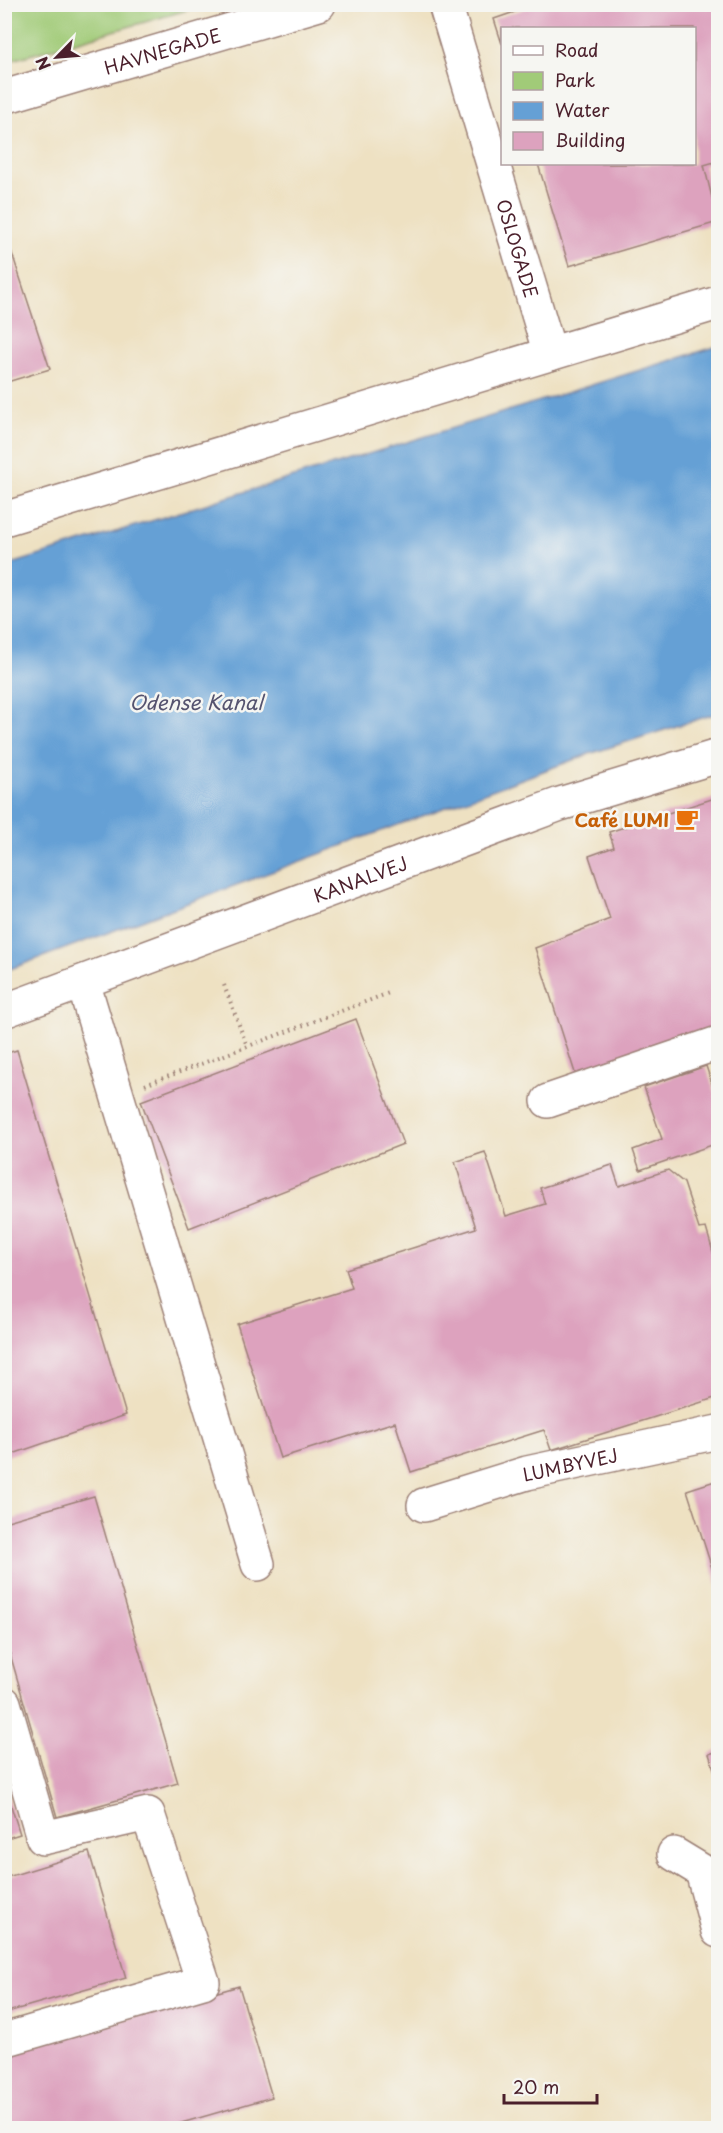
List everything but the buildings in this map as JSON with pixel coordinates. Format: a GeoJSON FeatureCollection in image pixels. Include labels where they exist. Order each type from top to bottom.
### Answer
{"type":"FeatureCollection","features":[{"type":"Feature","properties":{"kind":"street","name":"HAVNEGADE"},"geometry":{"type":"LineString","coordinates":[[4,97],[319,4]]}},
{"type":"Feature","properties":{"kind":"street","name":"OSLOGADE"},"geometry":{"type":"LineString","coordinates":[[445,4],[550,354]]}},
{"type":"Feature","properties":{"kind":"street"},"geometry":{"type":"LineString","coordinates":[[4,519],[718,303]]}},
{"type":"Feature","properties":{"kind":"street","name":"KANALVEJ"},"geometry":{"type":"LineString","coordinates":[[4,1011],[560,804],[718,756]]}},
{"type":"Feature","properties":{"kind":"street"},"geometry":{"type":"LineString","coordinates":[[83,982],[258,1564]]}},
{"type":"Feature","properties":{"kind":"street"},"geometry":{"type":"LineString","coordinates":[[548,1101],[718,1043]]}},
{"type":"Feature","properties":{"kind":"street","name":"LUMBYVEJ"},"geometry":{"type":"LineString","coordinates":[[424,1505],[527,1473],[718,1432]]}},
{"type":"Feature","properties":{"kind":"street"},"geometry":{"type":"LineString","coordinates":[[4,1703],[43,1838],[148,1814],[203,1982],[4,2040]]}},
{"type":"Feature","properties":{"kind":"street"},"geometry":{"type":"LineString","coordinates":[[674,1854],[702,1871],[718,1931]]}},
{"type":"Feature","properties":{"kind":"path"},"geometry":{"type":"LineString","coordinates":[[224,985],[247,1046]]}},
{"type":"Feature","properties":{"kind":"path"},"geometry":{"type":"LineString","coordinates":[[141,1087],[389,993]]}},
{"type":"Feature","properties":{"kind":"green space"},"geometry":{"type":"Polygon","coordinates":[[[5,4],[205,4],[205,5],[5,62],[5,4]]]}},
{"type":"Feature","properties":{"kind":"water","name":"Odense Kanal"},"geometry":{"type":"Polygon","coordinates":[[[718,346],[718,713],[589,754],[5,971],[5,566],[718,346]]]}},
{"type":"Feature","properties":{"kind":"place","name":"Café LUMI"},"geometry":{"type":"Point","coordinates":[687,819]}}]}
